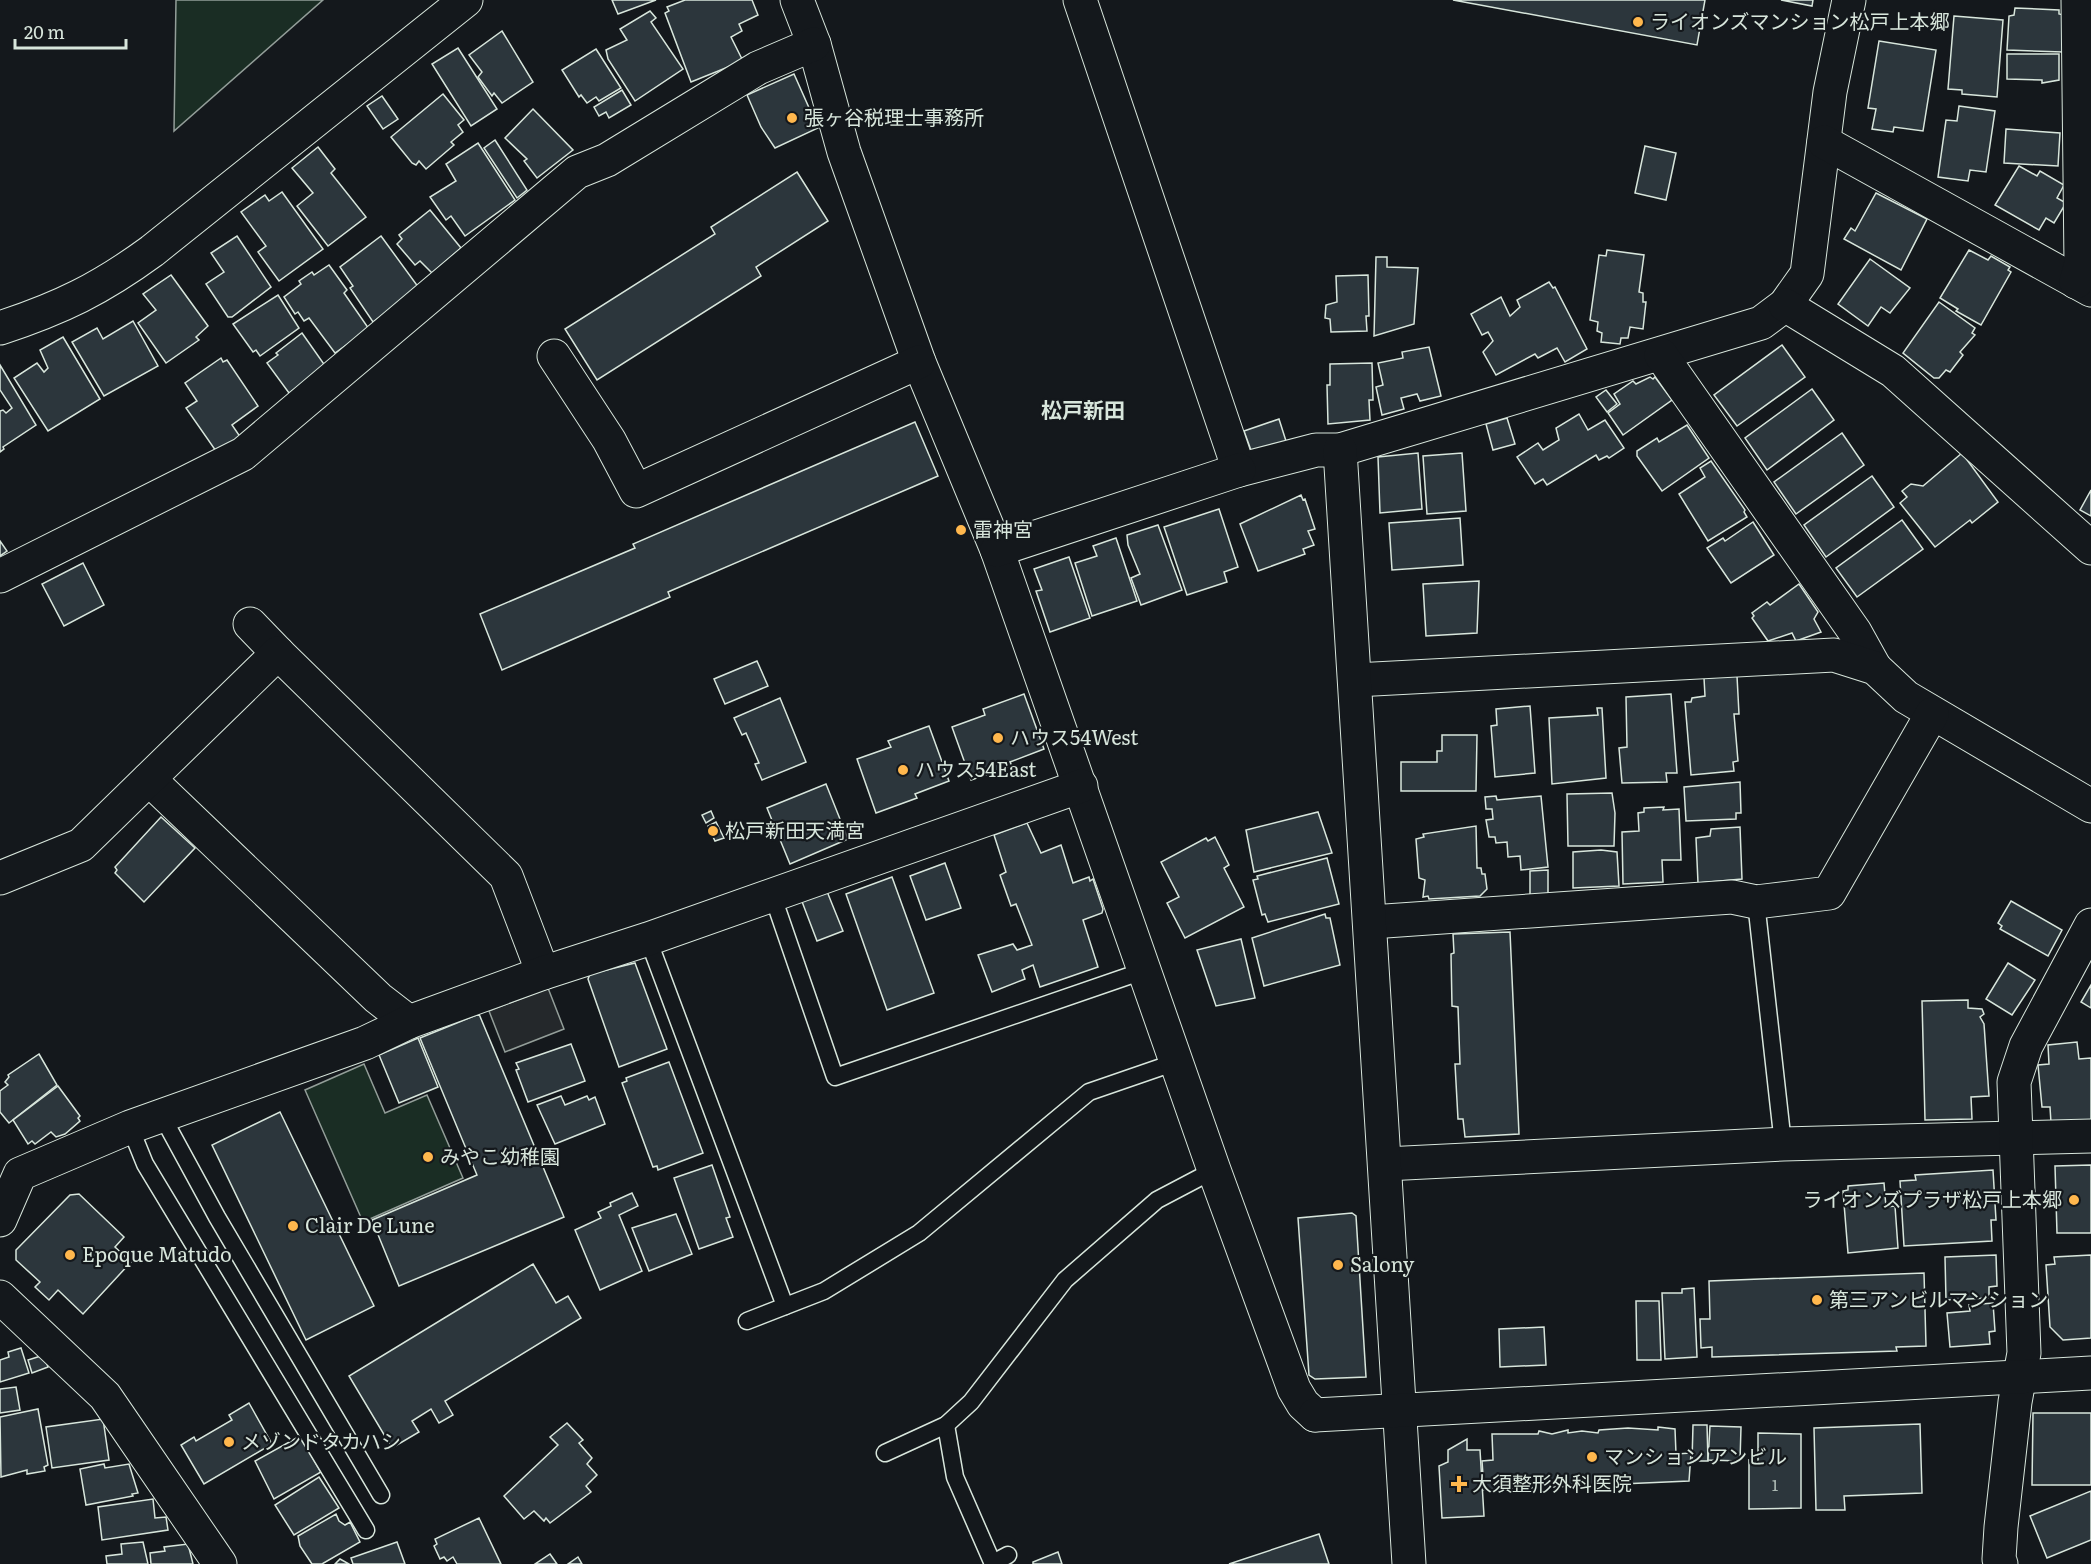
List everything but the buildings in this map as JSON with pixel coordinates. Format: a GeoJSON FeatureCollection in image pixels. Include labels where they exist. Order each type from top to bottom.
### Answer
{"type":"FeatureCollection","features":[{"type":"Feature","properties":{"kind":"street"},"geometry":{"type":"LineString","coordinates":[[0,328],[50,311],[109,282],[152,251],[466,0]]}},
{"type":"Feature","properties":{"kind":"street"},"geometry":{"type":"LineString","coordinates":[[797,0],[814,44],[843,152],[919,362],[997,550],[1146,970],[1214,1170],[1294,1389],[1303,1404],[1315,1415],[1368,1414],[1401,1409],[2091,1373]]}},
{"type":"Feature","properties":{"kind":"street"},"geometry":{"type":"LineString","coordinates":[[1080,0],[1239,470]]}},
{"type":"Feature","properties":{"kind":"street"},"geometry":{"type":"LineString","coordinates":[[997,550],[1239,470],[1316,450],[1340,450],[1761,323],[1785,306],[1807,274],[1837,51],[1849,0]]}},
{"type":"Feature","properties":{"kind":"street"},"geometry":{"type":"LineString","coordinates":[[2078,0],[2081,263],[2084,286]]}},
{"type":"Feature","properties":{"kind":"street"},"geometry":{"type":"LineString","coordinates":[[0,576],[243,454],[577,172],[607,160],[758,68],[814,44]]}},
{"type":"Feature","properties":{"kind":"street"},"geometry":{"type":"LineString","coordinates":[[1824,141],[2084,286]]}},
{"type":"Feature","properties":{"kind":"street"},"geometry":{"type":"LineString","coordinates":[[1785,306],[1893,371],[2091,548]]}},
{"type":"Feature","properties":{"kind":"street"},"geometry":{"type":"LineString","coordinates":[[1661,355],[1855,632],[1875,668],[1906,698],[2091,806]]}},
{"type":"Feature","properties":{"kind":"street"},"geometry":{"type":"LineString","coordinates":[[554,356],[609,440],[636,491],[919,362]]}},
{"type":"Feature","properties":{"kind":"street"},"geometry":{"type":"LineString","coordinates":[[1340,450],[1371,921],[1409,1564]]}},
{"type":"Feature","properties":{"kind":"street"},"geometry":{"type":"LineString","coordinates":[[250,624],[506,876],[543,973]]}},
{"type":"Feature","properties":{"kind":"street"},"geometry":{"type":"LineString","coordinates":[[0,878],[81,845],[278,654]]}},
{"type":"Feature","properties":{"kind":"street"},"geometry":{"type":"LineString","coordinates":[[1355,680],[1834,655],[1875,668]]}},
{"type":"Feature","properties":{"kind":"street"},"geometry":{"type":"LineString","coordinates":[[1371,921],[1732,897],[1756,902],[1829,893],[1932,714]]}},
{"type":"Feature","properties":{"kind":"street"},"geometry":{"type":"LineString","coordinates":[[149,779],[378,998],[409,1022]]}},
{"type":"Feature","properties":{"kind":"street"},"geometry":{"type":"LineString","coordinates":[[0,1220],[10,1166],[162,1116],[365,1043],[409,1022],[543,973],[648,939],[1081,786]]}},
{"type":"Feature","properties":{"kind":"street"},"geometry":{"type":"LineString","coordinates":[[1996,1562],[2015,1402],[2022,1375],[2024,1353],[2018,1138],[2014,1082],[2026,1046],[2091,925]]}},
{"type":"Feature","properties":{"kind":"street"},"geometry":{"type":"LineString","coordinates":[[1385,1164],[1783,1144],[2091,1136]]}},
{"type":"Feature","properties":{"kind":"street"},"geometry":{"type":"LineString","coordinates":[[0,1297],[105,1396],[220,1564]]}},
{"type":"Feature","properties":{"kind":"lane"},"geometry":{"type":"LineString","coordinates":[[772,894],[835,1077],[1146,970]]}},
{"type":"Feature","properties":{"kind":"lane"},"geometry":{"type":"LineString","coordinates":[[1756,902],[1783,1144]]}},
{"type":"Feature","properties":{"kind":"lane"},"geometry":{"type":"LineString","coordinates":[[648,939],[785,1306]]}},
{"type":"Feature","properties":{"kind":"lane"},"geometry":{"type":"LineString","coordinates":[[747,1322],[824,1291],[919,1233],[1089,1092],[1176,1062]]}},
{"type":"Feature","properties":{"kind":"lane"},"geometry":{"type":"LineString","coordinates":[[162,1116],[217,1217],[381,1495]]}},
{"type":"Feature","properties":{"kind":"lane"},"geometry":{"type":"LineString","coordinates":[[130,1127],[145,1164],[366,1530]]}},
{"type":"Feature","properties":{"kind":"lane"},"geometry":{"type":"LineString","coordinates":[[885,1453],[946,1425],[971,1402],[1065,1280],[1157,1200],[1214,1170]]}},
{"type":"Feature","properties":{"kind":"lane"},"geometry":{"type":"LineString","coordinates":[[946,1425],[955,1476],[998,1561]]}},
{"type":"Feature","properties":{"kind":"green space"},"geometry":{"type":"Polygon","coordinates":[[[176,0],[323,0],[174,131],[176,0]]]}},
{"type":"Feature","properties":{"kind":"green space"},"geometry":{"type":"Polygon","coordinates":[[[364,1064],[385,1113],[427,1095],[463,1178],[363,1222],[305,1090],[364,1064]]]}},
{"type":"Feature","properties":{"kind":"shaded area"},"geometry":{"type":"Polygon","coordinates":[[[548,988],[564,1029],[505,1052],[489,1011],[548,988]]]}},
{"type":"Feature","properties":{"kind":"place","name":"ライオンズマンション松戸上本郷"},"geometry":{"type":"Point","coordinates":[1638,22]}},
{"type":"Feature","properties":{"kind":"place","name":"張ヶ谷税理士事務所"},"geometry":{"type":"Point","coordinates":[792,118]}},
{"type":"Feature","properties":{"kind":"place","name":"雷神宮"},"geometry":{"type":"Point","coordinates":[961,530]}},
{"type":"Feature","properties":{"kind":"place","name":"ハウス54West"},"geometry":{"type":"Point","coordinates":[998,738]}},
{"type":"Feature","properties":{"kind":"place","name":"ハウス54East"},"geometry":{"type":"Point","coordinates":[903,770]}},
{"type":"Feature","properties":{"kind":"place","name":"松戸新田天満宮"},"geometry":{"type":"Point","coordinates":[713,831]}},
{"type":"Feature","properties":{"kind":"place","name":"みやこ幼稚園"},"geometry":{"type":"Point","coordinates":[428,1157]}},
{"type":"Feature","properties":{"kind":"place","name":"ライオンズプラザ松戸上本郷"},"geometry":{"type":"Point","coordinates":[2074,1200]}},
{"type":"Feature","properties":{"kind":"place","name":"Clair De Lune"},"geometry":{"type":"Point","coordinates":[293,1226]}},
{"type":"Feature","properties":{"kind":"place","name":"Epoque Matudo"},"geometry":{"type":"Point","coordinates":[70,1255]}},
{"type":"Feature","properties":{"kind":"place","name":"Salony"},"geometry":{"type":"Point","coordinates":[1338,1265]}},
{"type":"Feature","properties":{"kind":"place","name":"第三アンビルマンション"},"geometry":{"type":"Point","coordinates":[1817,1300]}},
{"type":"Feature","properties":{"kind":"place","name":"メゾンドタカハシ"},"geometry":{"type":"Point","coordinates":[229,1442]}},
{"type":"Feature","properties":{"kind":"place","name":"マンション アンビル"},"geometry":{"type":"Point","coordinates":[1592,1457]}},
{"type":"Feature","properties":{"kind":"place","name":"大須整形外科医院"},"geometry":{"type":"Point","coordinates":[1459,1484]}},
{"type":"Feature","properties":{"kind":"district","name":"松戸新田"},"geometry":{"type":"Point","coordinates":[1083,411]}}]}
